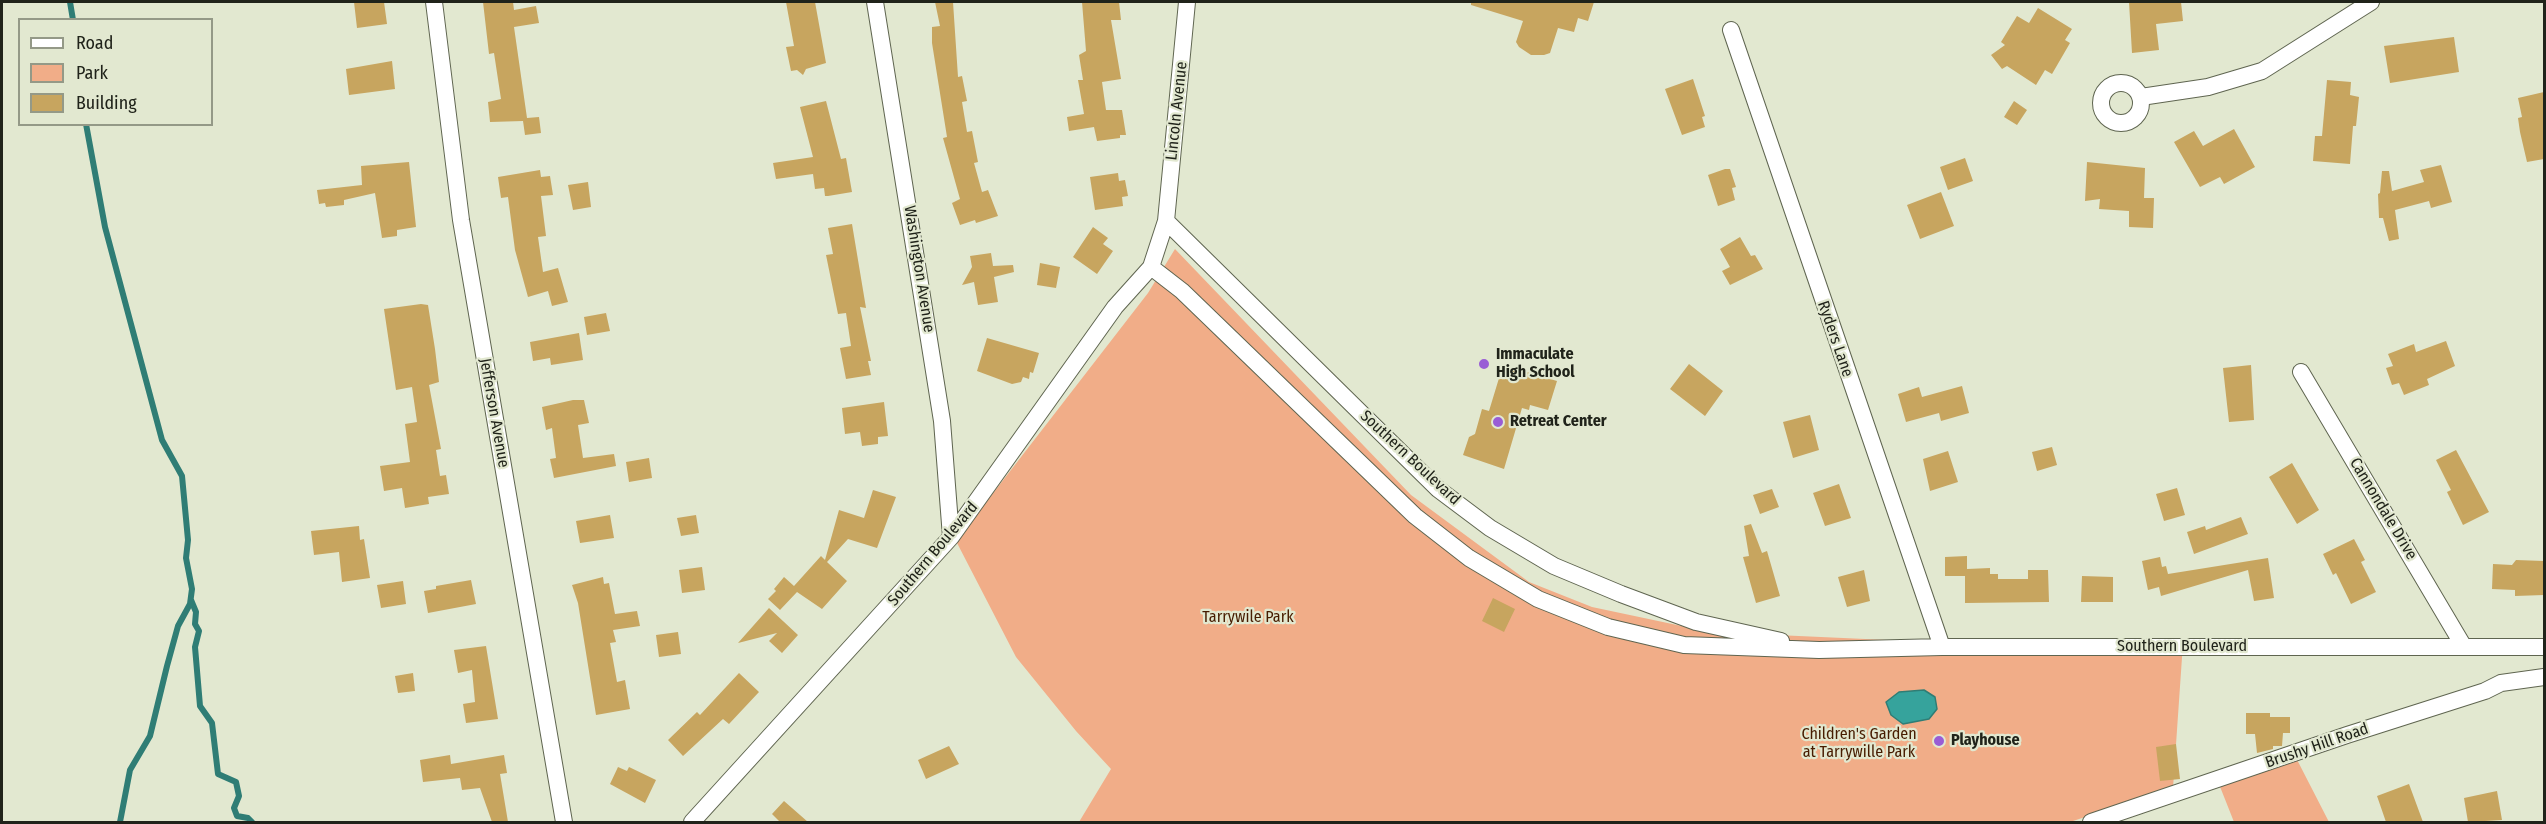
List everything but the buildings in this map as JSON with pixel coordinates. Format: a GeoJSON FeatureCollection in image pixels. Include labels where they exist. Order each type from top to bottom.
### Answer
{"type":"FeatureCollection","features":[{"type":"Feature","properties":{"kind":"street","name":"Jefferson Avenue"},"geometry":{"type":"LineString","coordinates":[[434,2],[461,219],[564,822]]}},
{"type":"Feature","properties":{"kind":"street","name":"Washington Avenue"},"geometry":{"type":"LineString","coordinates":[[875,2],[942,421],[951,537]]}},
{"type":"Feature","properties":{"kind":"street","name":"Lincoln Avenue"},"geometry":{"type":"LineString","coordinates":[[1166,221],[1187,2]]}},
{"type":"Feature","properties":{"kind":"street"},"geometry":{"type":"LineString","coordinates":[[2141,97],[2208,87],[2262,71],[2371,2]]}},
{"type":"Feature","properties":{"kind":"street","name":"Ryders Lane"},"geometry":{"type":"LineString","coordinates":[[1731,30],[1942,647]]}},
{"type":"Feature","properties":{"kind":"street","name":"Southern Boulevard"},"geometry":{"type":"LineString","coordinates":[[692,822],[951,537],[1115,307],[1151,267],[1166,221],[1438,489],[1490,528],[1554,566],[1696,622],[1820,650]]}},
{"type":"Feature","properties":{"kind":"street","name":"Southern Boulevard"},"geometry":{"type":"LineString","coordinates":[[1151,267],[1182,291],[1415,516],[1469,558],[1538,599],[1608,627],[1684,645],[1820,650],[1942,647],[2464,646],[2544,648]]}},
{"type":"Feature","properties":{"kind":"street","name":"Cannondale Drive"},"geometry":{"type":"LineString","coordinates":[[2301,372],[2464,646]]}},
{"type":"Feature","properties":{"kind":"street","name":"Brushy Hill Road"},"geometry":{"type":"LineString","coordinates":[[2091,822],[2485,691],[2501,683],[2544,677]]}},
{"type":"Feature","properties":{"kind":"green space","name":"Tarrywile Park"},"geometry":{"type":"Polygon","coordinates":[[[1175,249],[1411,495],[1529,582],[1592,607],[1710,632],[1954,643],[2183,643],[2173,788],[2070,822],[1079,822],[1111,769],[1076,731],[1016,657],[956,541],[1148,293],[1175,249]]]}},
{"type":"Feature","properties":{"kind":"green space"},"geometry":{"type":"Polygon","coordinates":[[[2291,748],[2329,822],[2234,822],[2215,774],[2291,748]]]}},
{"type":"Feature","properties":{"kind":"water"},"geometry":{"type":"Polygon","coordinates":[[[1924,690],[1935,697],[1937,709],[1929,719],[1903,724],[1891,715],[1886,702],[1899,692],[1924,690]]]}},
{"type":"Feature","properties":{"kind":"waterway"},"geometry":{"type":"LineString","coordinates":[[70,2],[73,18]]}},
{"type":"Feature","properties":{"kind":"waterway"},"geometry":{"type":"LineString","coordinates":[[86,126],[105,227],[162,440],[182,476],[188,540],[186,558],[192,589],[190,604],[178,626],[150,736],[130,770],[120,822]]}},
{"type":"Feature","properties":{"kind":"waterway"},"geometry":{"type":"LineString","coordinates":[[191,600],[196,612],[195,624],[199,631],[195,647],[200,706],[212,723],[218,774],[236,782],[239,796],[234,808],[237,816],[248,818],[252,822]]}},
{"type":"Feature","properties":{"kind":"place","name":"Immaculate High School"},"geometry":{"type":"Point","coordinates":[1484,364]}},
{"type":"Feature","properties":{"kind":"place","name":"Retreat Center"},"geometry":{"type":"Point","coordinates":[1498,422]}},
{"type":"Feature","properties":{"kind":"place","name":"Playhouse"},"geometry":{"type":"Point","coordinates":[1939,741]}},
{"type":"Feature","properties":{"kind":"park label","name":"Children's Garden at Tarrywille Park"},"geometry":{"type":"Point","coordinates":[1859,744]}}]}
